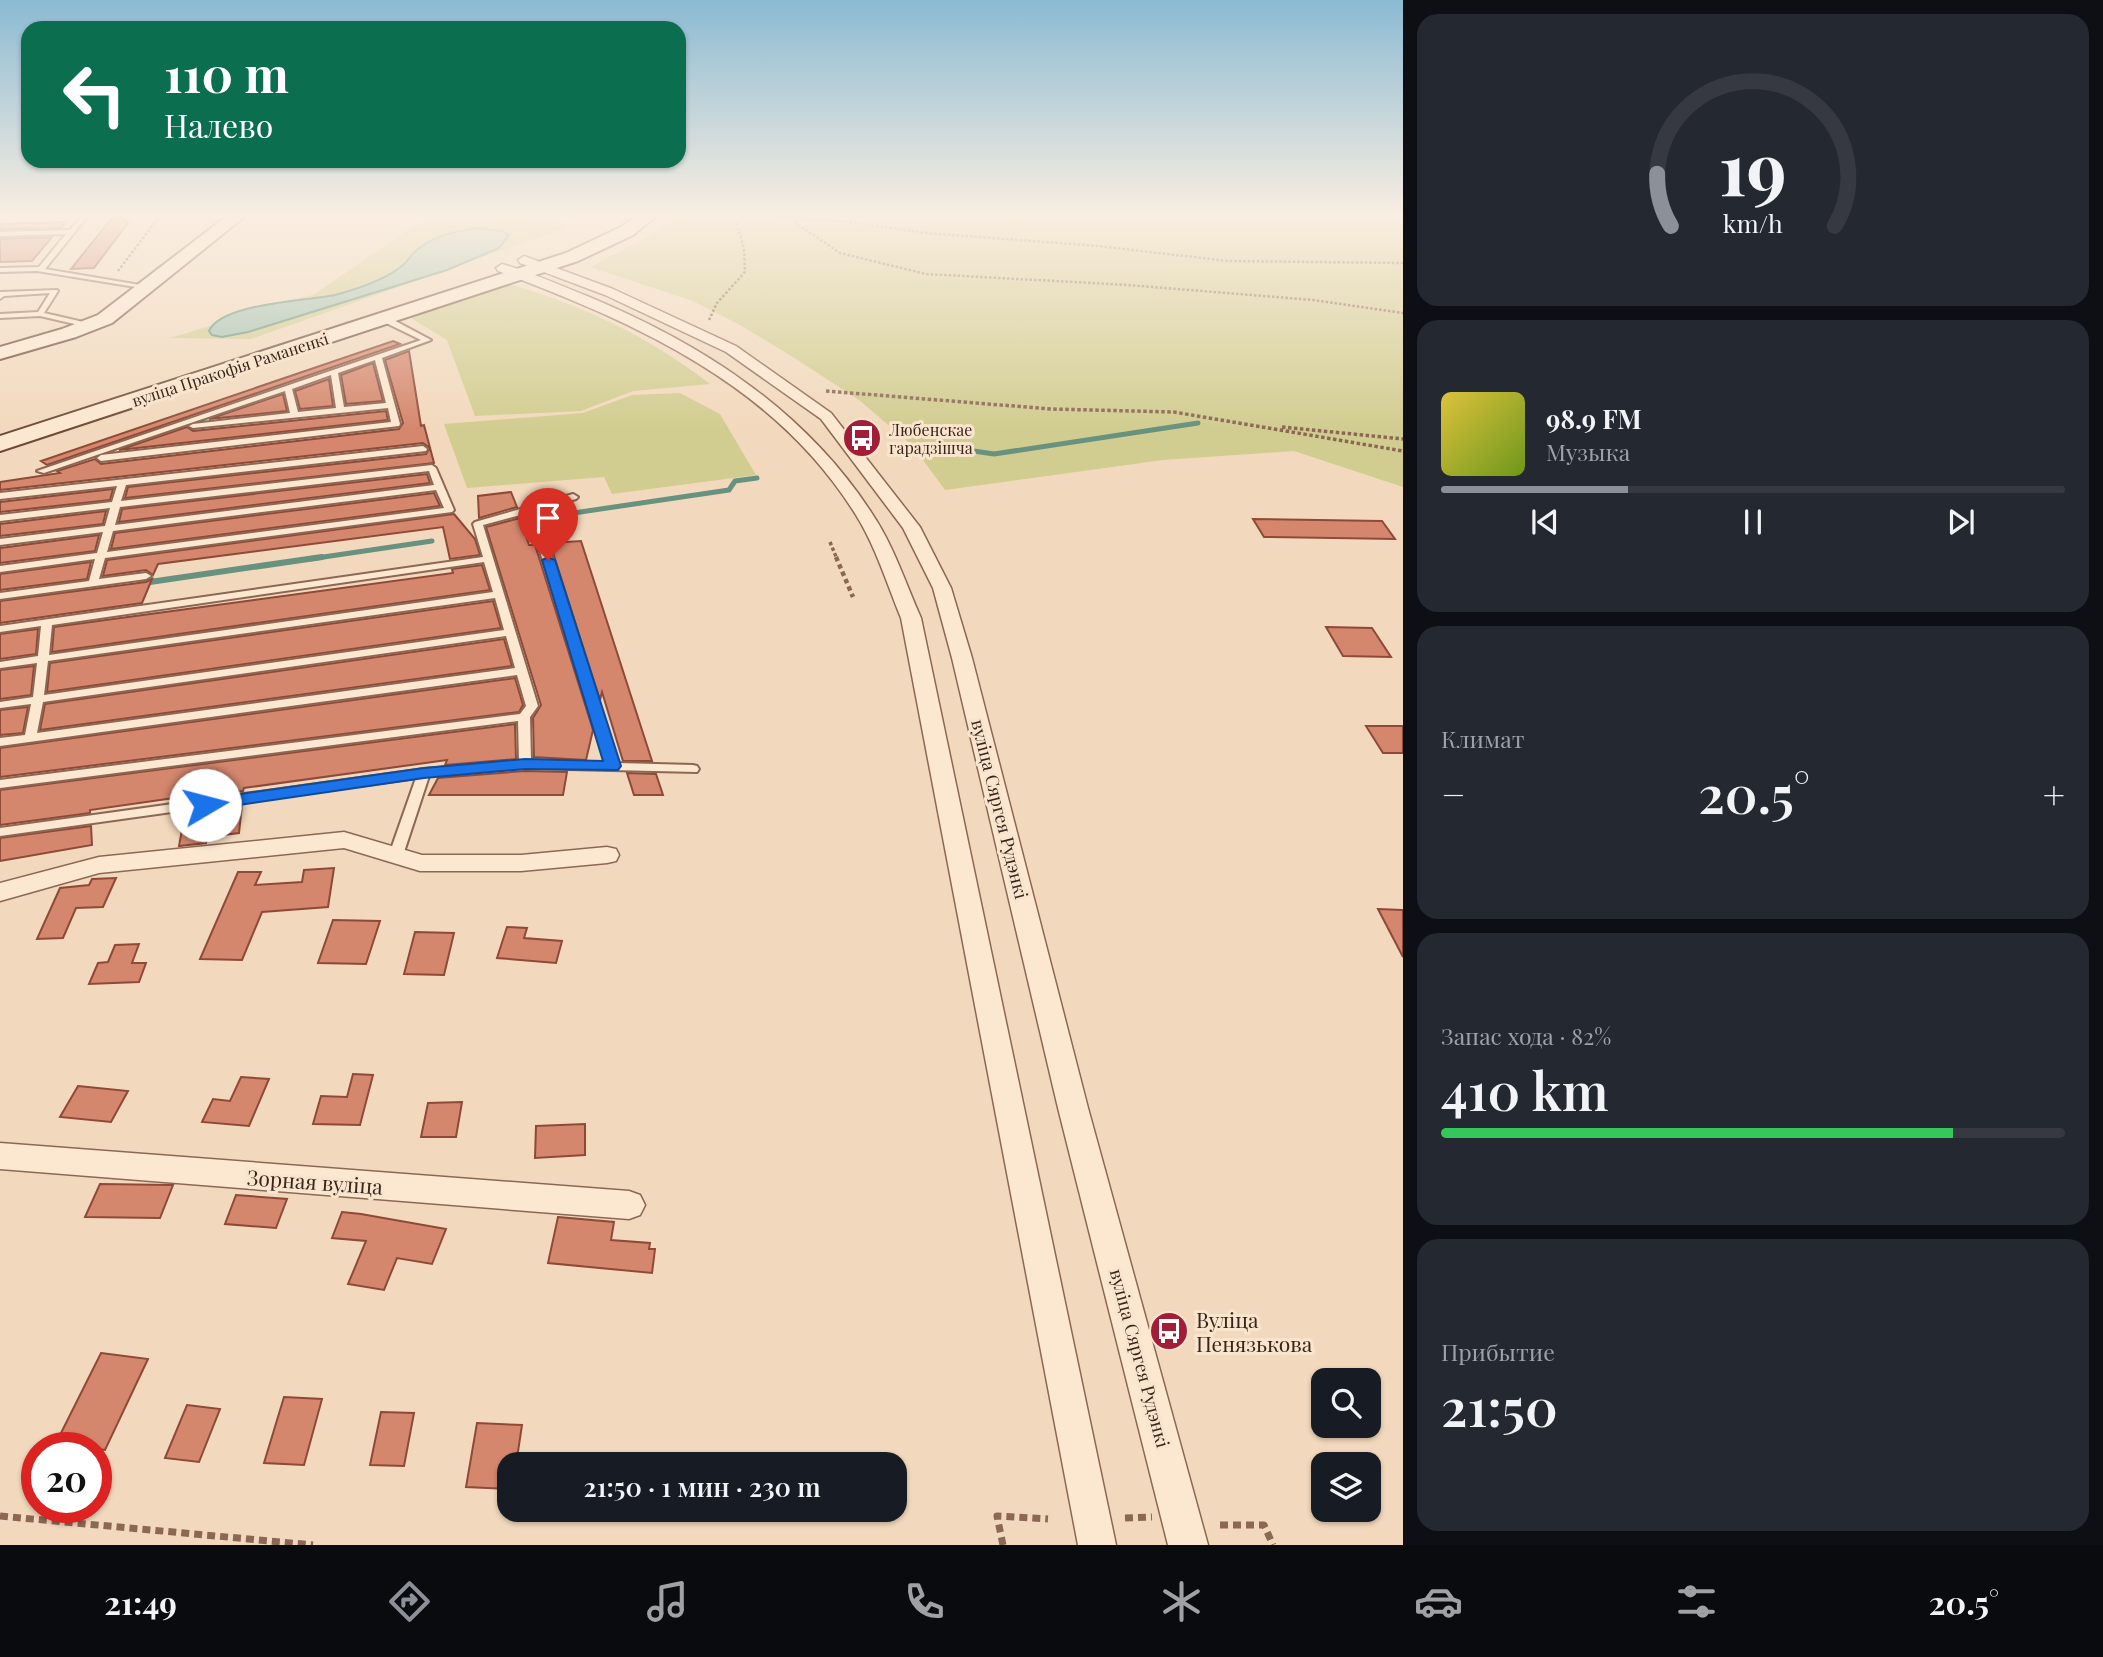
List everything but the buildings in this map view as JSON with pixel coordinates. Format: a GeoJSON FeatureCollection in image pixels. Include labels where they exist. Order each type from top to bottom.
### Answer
{"type":"FeatureCollection","features":[{"type":"Feature","properties":{"kind":"street"},"geometry":{"type":"LineString","coordinates":[[0,353],[89,326],[110,316],[150,285]]}},
{"type":"Feature","properties":{"kind":"street","name":"вуліца Пракофія Раманенкі"},"geometry":{"type":"LineString","coordinates":[[0,444],[109,401],[463,285]]}},
{"type":"Feature","properties":{"kind":"street","name":"вуліца Пракофія Раманенкі"},"geometry":{"type":"LineString","coordinates":[[0,428],[109,401],[383,318],[470,285]]}},
{"type":"Feature","properties":{"kind":"street"},"geometry":{"type":"LineString","coordinates":[[553,285],[664,335],[699,354],[744,383],[789,421],[822,456],[864,514],[911,618],[1097,1545]]}},
{"type":"Feature","properties":{"kind":"street","name":"вуліца Сяргея Рудэнкі"},"geometry":{"type":"LineString","coordinates":[[586,285],[644,307],[731,349],[826,416],[911,527],[942,588],[962,658],[1073,1108],[1188,1545]]}},
{"type":"Feature","properties":{"kind":"street"},"geometry":{"type":"LineString","coordinates":[[0,892],[99,865],[344,840],[420,863],[521,863],[607,855]]}},
{"type":"Feature","properties":{"kind":"street","name":"Зорная вуліца"},"geometry":{"type":"LineString","coordinates":[[0,1156],[629,1205]]}},
{"type":"Feature","properties":{"kind":"lane"},"geometry":{"type":"LineString","coordinates":[[125,285],[146,288]]}},
{"type":"Feature","properties":{"kind":"lane"},"geometry":{"type":"LineString","coordinates":[[0,297],[2,294],[55,291],[40,314]]}},
{"type":"Feature","properties":{"kind":"lane"},"geometry":{"type":"LineString","coordinates":[[0,316],[40,314],[89,326]]}},
{"type":"Feature","properties":{"kind":"lane"},"geometry":{"type":"LineString","coordinates":[[41,471],[427,340],[383,318]]}},
{"type":"Feature","properties":{"kind":"lane"},"geometry":{"type":"LineString","coordinates":[[76,460],[396,424],[378,357]]}},
{"type":"Feature","properties":{"kind":"lane"},"geometry":{"type":"LineString","coordinates":[[334,373],[341,411]]}},
{"type":"Feature","properties":{"kind":"lane"},"geometry":{"type":"LineString","coordinates":[[288,389],[295,415]]}},
{"type":"Feature","properties":{"kind":"lane"},"geometry":{"type":"LineString","coordinates":[[170,428],[391,405]]}},
{"type":"Feature","properties":{"kind":"lane"},"geometry":{"type":"LineString","coordinates":[[0,496],[424,449]]}},
{"type":"Feature","properties":{"kind":"lane"},"geometry":{"type":"LineString","coordinates":[[0,518],[432,468],[449,510],[100,558],[0,569]]}},
{"type":"Feature","properties":{"kind":"lane"},"geometry":{"type":"LineString","coordinates":[[93,583],[122,483]]}},
{"type":"Feature","properties":{"kind":"lane"},"geometry":{"type":"LineString","coordinates":[[0,542],[108,531],[440,487]]}},
{"type":"Feature","properties":{"kind":"lane"},"geometry":{"type":"LineString","coordinates":[[525,764],[524,717],[532,706],[478,524],[573,497]]}},
{"type":"Feature","properties":{"kind":"lane"},"geometry":{"type":"LineString","coordinates":[[532,509],[613,766]]}},
{"type":"Feature","properties":{"kind":"lane"},"geometry":{"type":"LineString","coordinates":[[0,629],[487,559]]}},
{"type":"Feature","properties":{"kind":"lane"},"geometry":{"type":"LineString","coordinates":[[0,596],[146,576]]}},
{"type":"Feature","properties":{"kind":"lane"},"geometry":{"type":"LineString","coordinates":[[0,665],[498,594]]}},
{"type":"Feature","properties":{"kind":"lane"},"geometry":{"type":"LineString","coordinates":[[30,738],[38,700],[47,624]]}},
{"type":"Feature","properties":{"kind":"lane"},"geometry":{"type":"LineString","coordinates":[[0,705],[509,632]]}},
{"type":"Feature","properties":{"kind":"lane"},"geometry":{"type":"LineString","coordinates":[[0,742],[521,671]]}},
{"type":"Feature","properties":{"kind":"lane"},"geometry":{"type":"LineString","coordinates":[[0,784],[524,717]]}},
{"type":"Feature","properties":{"kind":"lane"},"geometry":{"type":"LineString","coordinates":[[0,832],[424,773],[525,764],[693,769]]}},
{"type":"Feature","properties":{"kind":"lane"},"geometry":{"type":"LineString","coordinates":[[396,855],[424,773]]}},
{"type":"Feature","properties":{"kind":"path"},"geometry":{"type":"LineString","coordinates":[[709,320],[717,303],[733,285]]}},
{"type":"Feature","properties":{"kind":"path"},"geometry":{"type":"LineString","coordinates":[[1129,285],[1300,299],[1403,313]]}},
{"type":"Feature","properties":{"kind":"path"},"geometry":{"type":"LineString","coordinates":[[826,391],[1051,409],[1174,412],[1403,451]]}},
{"type":"Feature","properties":{"kind":"path"},"geometry":{"type":"LineString","coordinates":[[1245,424],[1403,439]]}},
{"type":"Feature","properties":{"kind":"path"},"geometry":{"type":"LineString","coordinates":[[830,542],[853,597]]}},
{"type":"Feature","properties":{"kind":"path"},"geometry":{"type":"LineString","coordinates":[[0,1516],[313,1545]]}},
{"type":"Feature","properties":{"kind":"path"},"geometry":{"type":"LineString","coordinates":[[1003,1545],[997,1516],[1048,1519]]}},
{"type":"Feature","properties":{"kind":"path"},"geometry":{"type":"LineString","coordinates":[[1125,1518],[1157,1517]]}},
{"type":"Feature","properties":{"kind":"path"},"geometry":{"type":"LineString","coordinates":[[1220,1525],[1264,1525],[1273,1545]]}},
{"type":"Feature","properties":{"kind":"shaded area"},"geometry":{"type":"Polygon","coordinates":[[[327,285],[404,285],[251,339],[170,338],[213,325],[237,313],[313,295],[327,285]]]}},
{"type":"Feature","properties":{"kind":"shaded area"},"geometry":{"type":"Polygon","coordinates":[[[366,285],[399,285],[248,332],[222,337],[212,335],[209,331],[230,314],[247,309],[353,290],[366,285]]]}},
{"type":"Feature","properties":{"kind":"shaded area"},"geometry":{"type":"Polygon","coordinates":[[[513,285],[563,302],[614,324],[663,351],[710,384],[633,391],[581,411],[475,416],[447,340],[409,317],[513,285]]]}},
{"type":"Feature","properties":{"kind":"shaded area"},"geometry":{"type":"Polygon","coordinates":[[[645,285],[1403,285],[1403,487],[1294,451],[1163,460],[945,490],[912,445],[859,400],[740,325],[693,301],[645,285]]]}},
{"type":"Feature","properties":{"kind":"shaded area"},"geometry":{"type":"Polygon","coordinates":[[[680,393],[720,414],[756,475],[612,494],[604,477],[467,488],[444,424],[583,413],[632,395],[680,393]]]}},
{"type":"Feature","properties":{"kind":"waterway"},"geometry":{"type":"LineString","coordinates":[[938,452],[967,450],[994,454],[1198,423]]}},
{"type":"Feature","properties":{"kind":"waterway"},"geometry":{"type":"LineString","coordinates":[[560,515],[729,490],[735,481],[757,478]]}},
{"type":"Feature","properties":{"kind":"waterway"},"geometry":{"type":"LineString","coordinates":[[310,559],[432,541]]}},
{"type":"Feature","properties":{"kind":"waterway"},"geometry":{"type":"LineString","coordinates":[[143,583],[322,557]]}},
{"type":"Feature","properties":{"kind":"place","name":"Любенскае гарадзішча"},"geometry":{"type":"Point","coordinates":[862,438]}},
{"type":"Feature","properties":{"kind":"place","name":"Вуліца Пенязькова"},"geometry":{"type":"Point","coordinates":[1169,1331]}},
{"type":"Feature","properties":{"kind":"route"},"geometry":{"type":"LineString","coordinates":[[205,805],[424,773],[525,764],[613,766],[548,560]]}}]}
